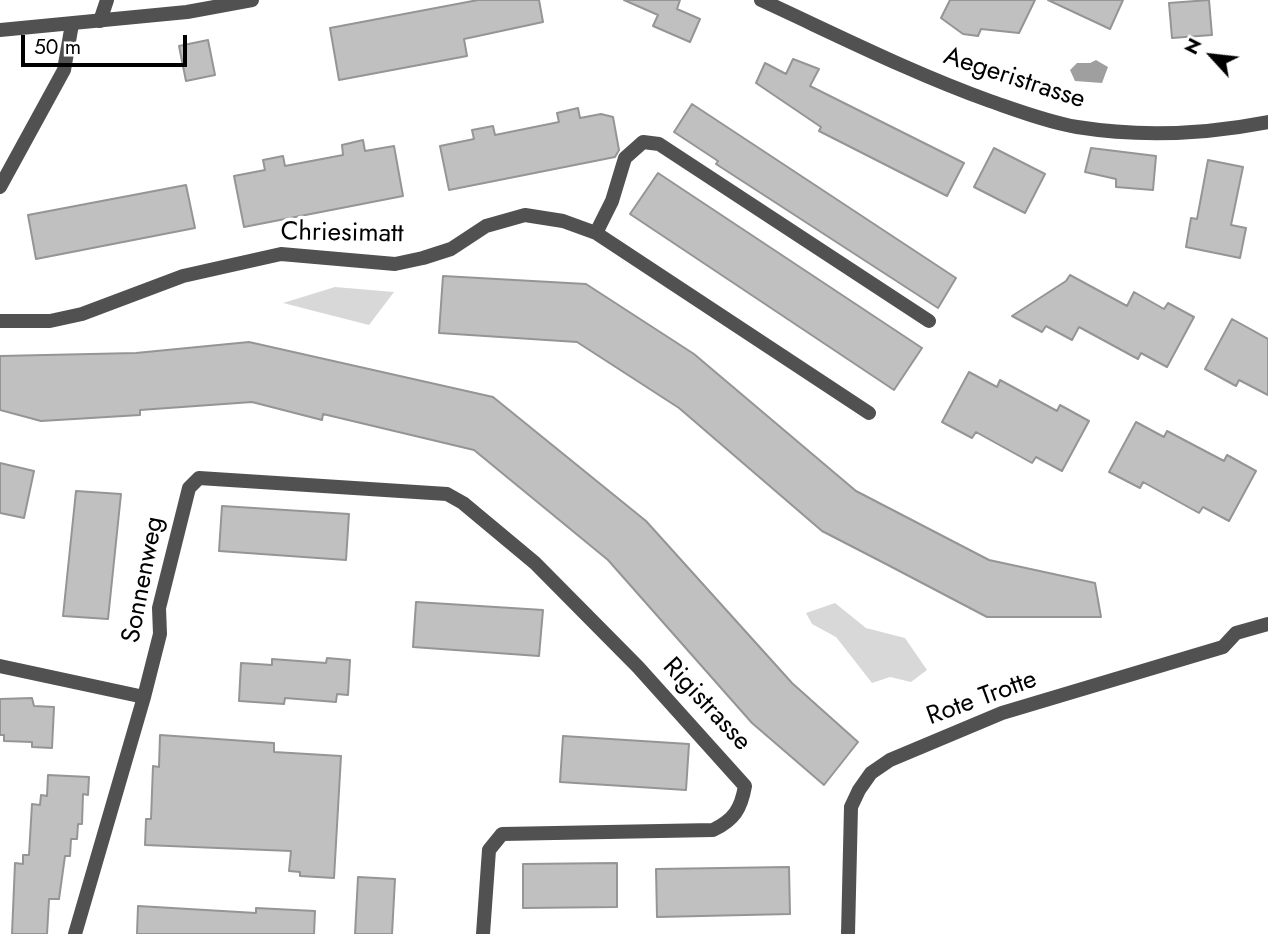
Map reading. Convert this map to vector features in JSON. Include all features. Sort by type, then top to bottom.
[{"type":"street","points":[[100,20],[107,0]]},
{"type":"street","points":[[0,30],[187,12],[252,0]]},
{"type":"street","name":"Aegeristrasse","points":[[761,0],[940,83],[1026,114],[1076,127],[1128,133],[1219,131],[1268,122]]},
{"type":"street","points":[[0,187],[64,70],[72,24]]},
{"type":"street","points":[[596,233],[612,201],[625,158],[643,142],[659,144],[929,321]]},
{"type":"street","name":"Chriesimatt","points":[[0,321],[50,321],[82,314],[183,276],[281,254],[395,264],[451,249],[486,226],[525,215],[563,221],[596,233],[869,413]]},
{"type":"street","name":"Sonnenweg","points":[[75,934],[144,697],[160,634],[159,608],[189,488],[199,478],[447,494]]},
{"type":"street","name":"Rigistrasse","points":[[447,494],[463,503],[535,563],[638,667],[745,786],[742,804],[730,821],[713,830],[502,834],[489,850],[483,934]]},
{"type":"street","name":"Rote Trotte","points":[[848,934],[851,807],[871,773],[890,760],[1002,713],[1223,647],[1236,633],[1268,624]]},
{"type":"street","points":[[0,666],[144,697]]},
{"type":"shaded area","points":[[1096,60],[1108,67],[1102,83],[1075,81],[1070,70],[1077,63]]},
{"type":"shaded area","points":[[335,287],[394,292],[369,325],[283,303]]},
{"type":"shaded area","points":[[835,603],[866,628],[905,638],[927,670],[911,682],[890,677],[872,683],[836,637],[812,624],[806,613]]},
{"type":"building","points":[[478,0],[539,0],[543,22],[464,39],[467,56],[339,80],[330,28]]},
{"type":"building","points":[[624,0],[680,0],[677,9],[700,19],[690,42],[653,26],[658,15]]},
{"type":"building","points":[[950,0],[1035,0],[1019,33],[981,29],[978,36],[963,34],[941,18]]},
{"type":"building","points":[[1048,0],[1123,0],[1110,29]]},
{"type":"building","points":[[1209,0],[1212,35],[1172,38],[1169,3]]},
{"type":"building","points":[[208,40],[215,75],[186,81],[179,46]]},
{"type":"building","points":[[793,59],[819,69],[810,86],[964,163],[947,196],[819,131],[821,127],[756,83],[765,63],[786,74]]},
{"type":"building","points":[[692,104],[956,278],[938,308],[716,164],[718,161],[674,132]]},
{"type":"building","points":[[578,108],[580,118],[601,114],[613,117],[619,150],[615,157],[449,190],[440,146],[474,139],[472,130],[493,126],[495,135],[559,122],[557,113]]},
{"type":"building","points":[[363,140],[365,151],[394,146],[403,196],[244,227],[234,176],[265,170],[263,160],[283,156],[285,166],[343,155],[342,145]]},
{"type":"building","points":[[994,148],[1045,174],[1025,213],[974,187]]},
{"type":"building","points":[[1091,148],[1156,156],[1153,190],[1116,187],[1116,179],[1085,172]]},
{"type":"building","points":[[1208,160],[1243,167],[1231,225],[1246,228],[1240,258],[1186,247],[1191,218],[1197,219]]},
{"type":"building","points":[[658,173],[922,348],[894,390],[630,214]]},
{"type":"building","points":[[186,185],[195,228],[36,259],[28,215]]},
{"type":"building","points":[[1070,275],[1127,306],[1134,292],[1164,309],[1168,303],[1194,317],[1167,367],[1141,353],[1138,359],[1079,327],[1072,340],[1046,326],[1042,332],[1012,316],[1066,281]]},
{"type":"building","points":[[443,276],[586,284],[694,354],[856,491],[989,560],[1095,583],[1101,617],[987,617],[822,531],[679,408],[577,342],[439,333]]},
{"type":"building","points":[[1232,319],[1268,339],[1268,395],[1239,380],[1236,386],[1205,369]]},
{"type":"building","points":[[249,342],[493,397],[646,521],[792,683],[858,742],[824,785],[752,723],[608,560],[474,450],[323,414],[322,420],[252,402],[140,410],[140,415],[41,421],[0,410],[0,356],[136,353]]},
{"type":"building","points":[[969,372],[997,387],[1000,380],[1057,411],[1060,405],[1089,421],[1062,471],[1036,457],[1032,463],[976,432],[972,438],[942,422]]},
{"type":"building","points":[[1136,422],[1164,437],[1167,431],[1224,461],[1227,455],[1256,471],[1229,521],[1203,507],[1199,513],[1143,482],[1140,488],[1109,472]]},
{"type":"building","points":[[0,463],[34,471],[24,518],[0,513]]},
{"type":"building","points":[[76,491],[121,494],[108,619],[63,616]]},
{"type":"building","points":[[222,506],[349,514],[346,560],[219,551]]},
{"type":"building","points":[[416,602],[543,610],[539,656],[413,647]]},
{"type":"building","points":[[327,658],[350,660],[348,695],[337,694],[336,702],[285,698],[284,704],[239,701],[241,663],[272,665],[272,659],[326,663]]},
{"type":"building","points":[[32,698],[34,706],[54,707],[52,748],[32,747],[32,742],[4,741],[4,735],[0,735],[0,699]]},
{"type":"building","points":[[160,735],[274,743],[274,752],[341,756],[334,878],[300,876],[300,872],[289,871],[291,851],[145,845],[146,819],[151,819],[153,766],[159,767]]},
{"type":"building","points":[[563,736],[689,744],[686,790],[560,782]]},
{"type":"building","points":[[48,775],[89,777],[88,795],[83,794],[82,824],[78,824],[77,839],[71,839],[70,856],[65,856],[59,899],[49,899],[47,934],[12,934],[15,863],[23,864],[23,855],[29,855],[32,804],[40,805],[41,795],[47,796]]},
{"type":"building","points":[[617,863],[617,907],[523,908],[523,864]]},
{"type":"building","points":[[789,867],[790,914],[657,917],[656,869]]},
{"type":"building","points":[[358,877],[395,879],[392,934],[355,934]]},
{"type":"building","points":[[138,906],[256,913],[256,908],[315,911],[314,934],[137,934]]}]
